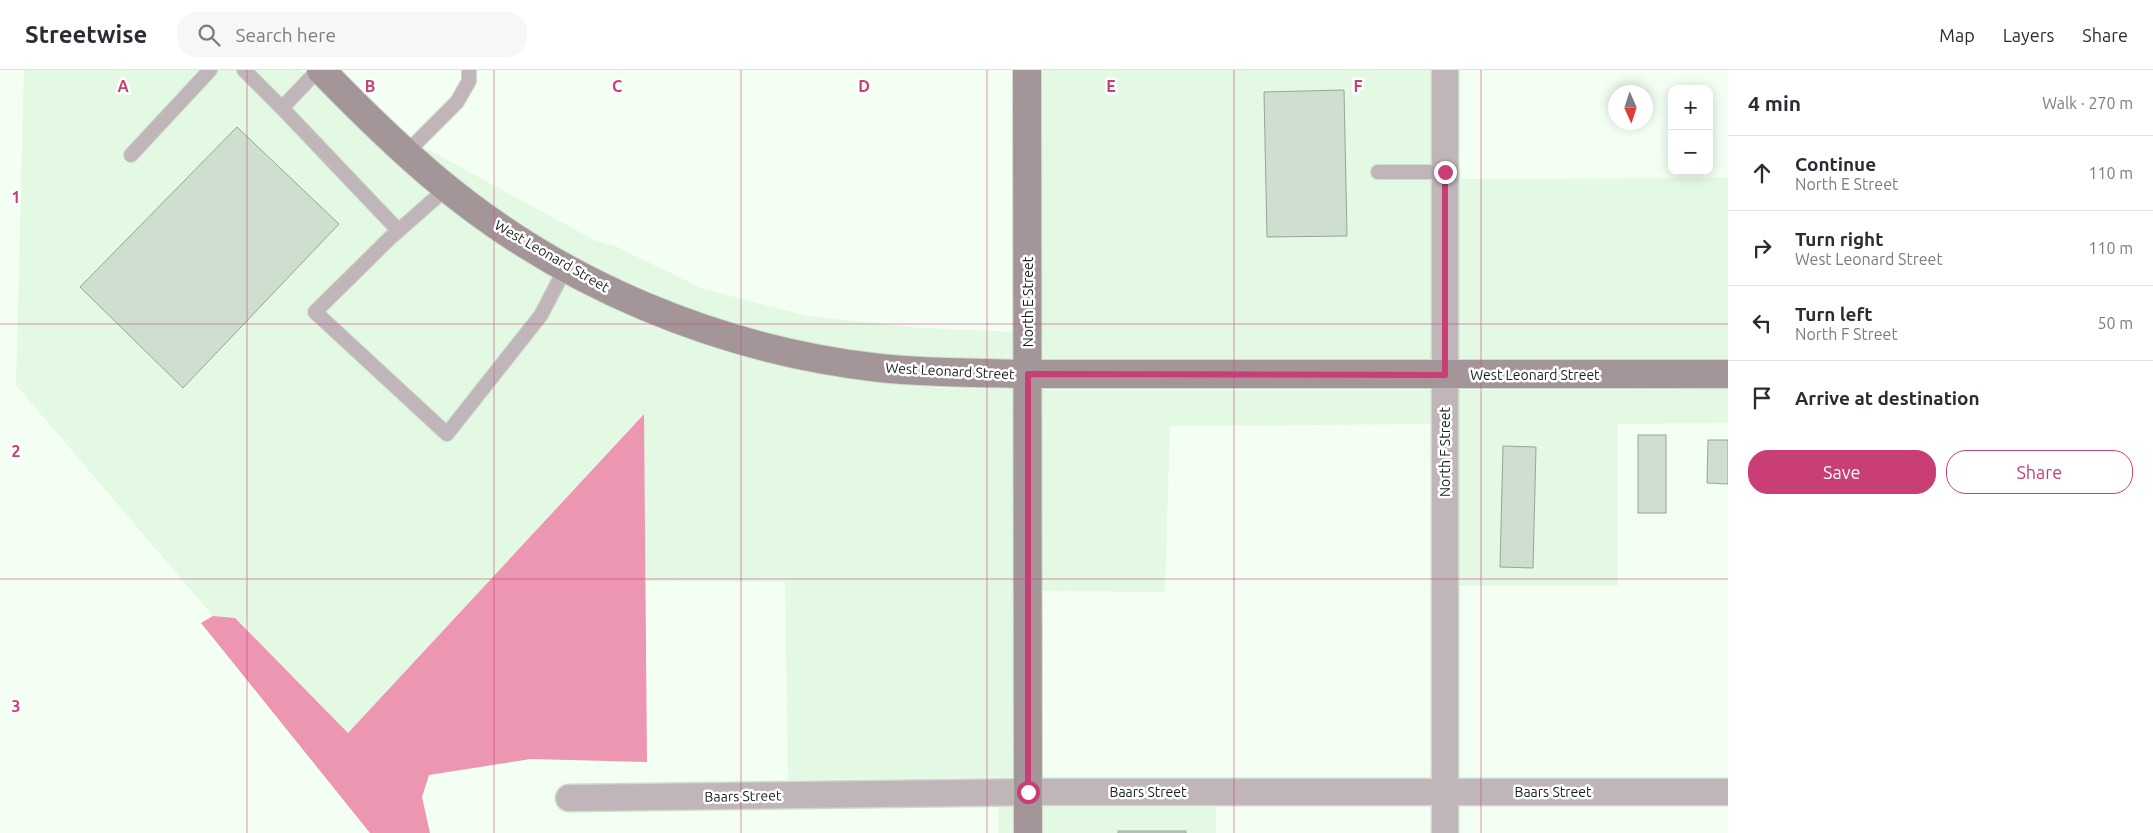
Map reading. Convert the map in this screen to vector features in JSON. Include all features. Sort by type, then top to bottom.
[{"type":"street","name":"West Leonard Street","points":[[319,70],[406,153],[447,188],[490,220],[566,267],[613,292],[676,319],[743,342],[810,357],[879,368],[939,373],[1728,374]]},
{"type":"street","name":"North E Street","points":[[1028,70],[1028,833]]},
{"type":"street","name":"North F Street","points":[[1445,70],[1445,833]]},
{"type":"street","name":"Baars Street","points":[[569,798],[1028,792],[1728,792]]},
{"type":"lane","points":[[130,155],[210,70]]},
{"type":"lane","points":[[244,70],[398,230]]},
{"type":"lane","points":[[282,108],[319,70]]},
{"type":"lane","points":[[406,153],[457,102],[469,81],[469,70]]},
{"type":"lane","points":[[1378,172],[1445,172]]},
{"type":"lane","points":[[447,188],[398,230],[315,312],[447,434],[540,315],[566,267]]},
{"type":"shaded area","points":[[24,70],[301,70],[374,143],[430,193],[482,232],[546,273],[608,306],[672,333],[741,356],[809,372],[877,382],[939,388],[1015,389],[1014,777],[788,780],[785,582],[646,581],[643,414],[348,733],[235,618],[213,616],[16,385]]},
{"type":"shaded area","points":[[1040,70],[1432,70],[1432,360],[1040,360]]},
{"type":"shaded area","points":[[416,143],[594,240],[615,246],[703,289],[808,316],[922,328],[1015,332],[1014,359],[939,358],[880,353],[812,343],[746,327],[680,305],[618,278],[558,247],[496,207],[445,169]]},
{"type":"shaded area","points":[[1728,178],[1728,359],[1458,360],[1458,179]]},
{"type":"shaded area","points":[[1728,389],[1728,423],[1618,424],[1618,586],[1458,586],[1458,390]]},
{"type":"shaded area","points":[[1041,390],[1432,390],[1432,424],[1170,426],[1165,592],[1040,591]]},
{"type":"shaded area","points":[[644,414],[647,762],[531,759],[429,775],[422,797],[430,833],[370,833],[201,623],[213,616],[235,618],[348,733]]},
{"type":"shaded area","points":[[998,807],[1015,807],[1015,833],[998,833]]},
{"type":"shaded area","points":[[1041,807],[1216,807],[1216,833],[1041,833]]},
{"type":"building","points":[[1344,90],[1347,236],[1267,237],[1264,92]]},
{"type":"building","points":[[237,127],[339,224],[183,388],[80,287]]},
{"type":"building","points":[[1638,435],[1666,435],[1666,513],[1638,513]]},
{"type":"building","points":[[1708,440],[1728,440],[1728,484],[1707,483]]},
{"type":"building","points":[[1503,446],[1536,447],[1533,568],[1500,567]]},
{"type":"building","points":[[1118,831],[1186,831],[1186,833],[1118,833]]},
{"type":"route","points":[[1028,792],[1028,374],[1445,375],[1445,172]]}]
